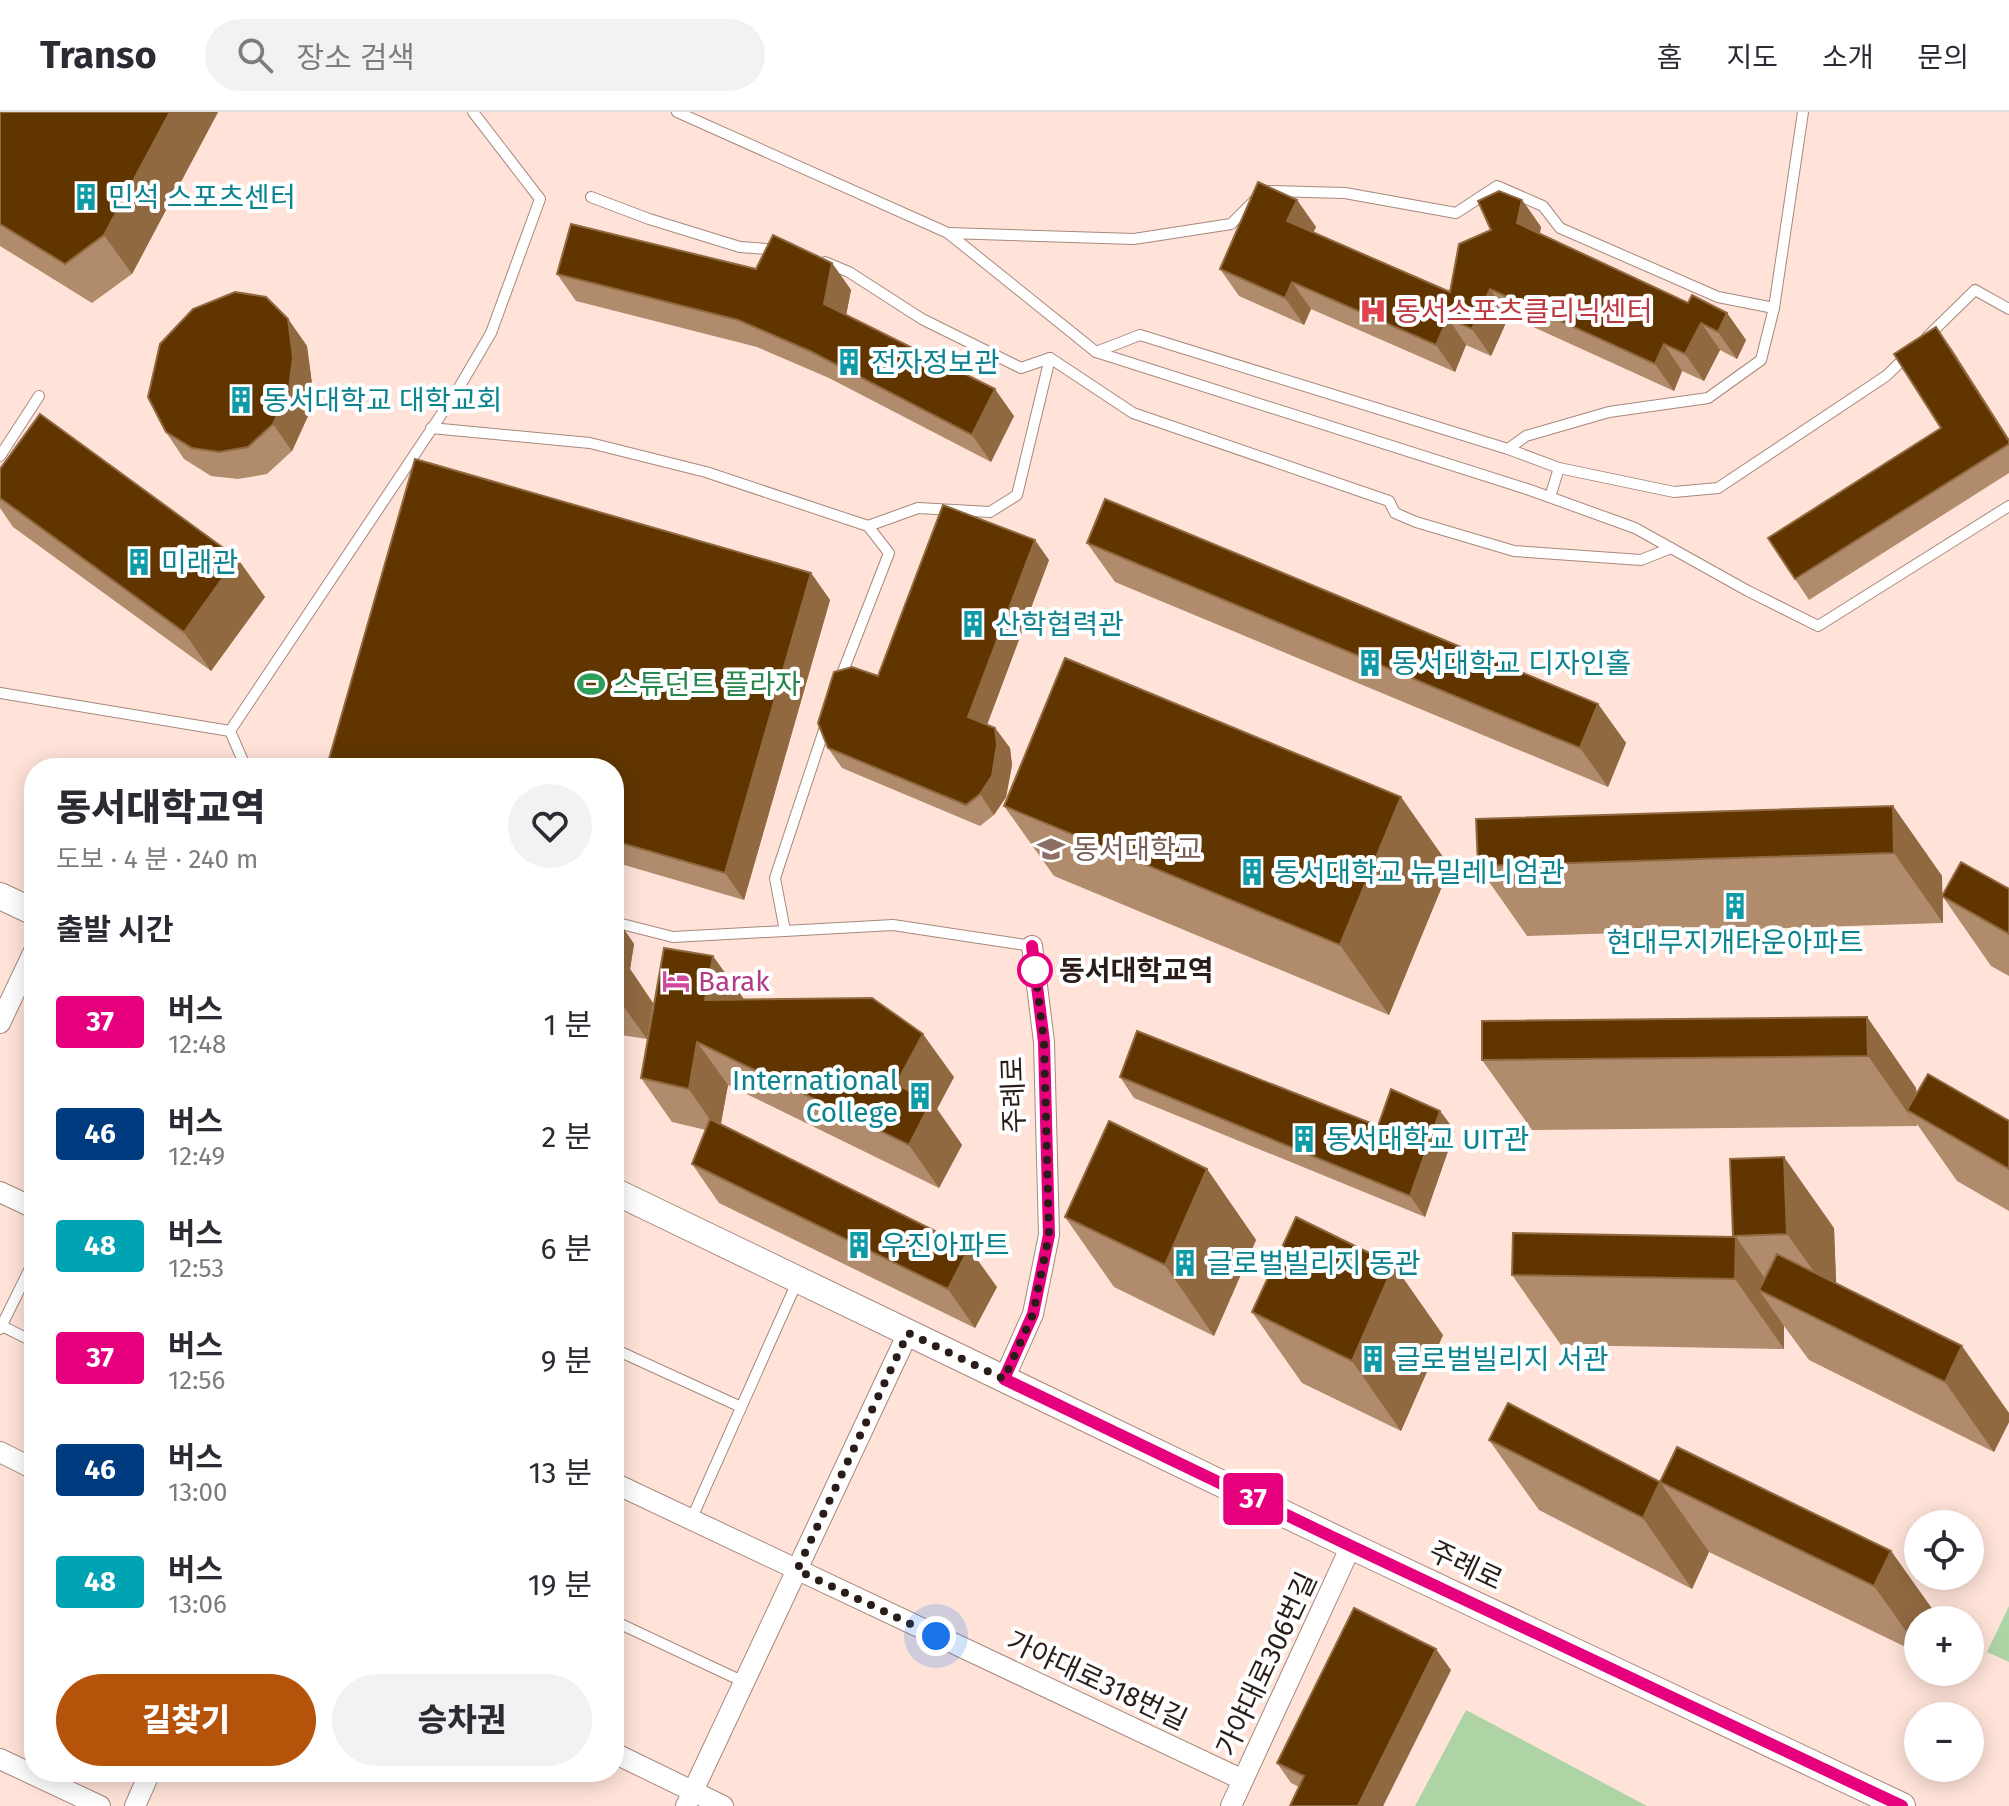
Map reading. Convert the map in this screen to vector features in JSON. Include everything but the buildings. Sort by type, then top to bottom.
[{"type":"street","points":[[0,896],[24,907]]},
{"type":"street","name":"주례로","points":[[1004,1379],[1033,1314],[1049,1235],[1044,1042],[1032,946]]},
{"type":"street","points":[[0,1023],[24,972]]},
{"type":"street","points":[[0,1192],[24,1203]]},
{"type":"street","name":"주례로","points":[[624,1196],[1351,1546],[1902,1806]]},
{"type":"street","points":[[690,1799],[908,1333]]},
{"type":"street","points":[[0,1452],[24,1464]]},
{"type":"street","name":"가야대로318번길","points":[[624,1488],[1243,1780]]},
{"type":"street","name":"가야대로306번길","points":[[1231,1806],[1351,1546]]},
{"type":"street","points":[[0,1759],[24,1770]]},
{"type":"street","points":[[624,1759],[690,1799],[723,1806]]},
{"type":"street","points":[[49,1782],[100,1806]]},
{"type":"street","points":[[135,1806],[146,1782]]},
{"type":"lane","points":[[230,731],[457,391],[491,333],[540,199],[473,112]]},
{"type":"lane","points":[[677,112],[948,233],[1096,352],[1550,497],[1635,528],[1818,626],[2009,506]]},
{"type":"lane","points":[[1508,449],[1526,436],[1609,412],[1708,398],[1761,360],[1774,308],[1803,112]]},
{"type":"lane","points":[[948,233],[1134,239],[1231,224],[1263,191],[1345,193],[1456,213],[1497,186],[1543,206],[1560,228],[1718,297],[1774,308]]},
{"type":"lane","points":[[591,197],[649,219],[740,247],[787,251]]},
{"type":"lane","points":[[814,257],[849,272],[922,319],[1021,368],[1050,358]]},
{"type":"lane","points":[[1096,352],[1140,335],[1508,449],[1559,468],[1674,492],[1718,488],[1886,376],[1975,290],[2009,309]]},
{"type":"lane","points":[[868,526],[918,508],[990,512],[1017,495],[1050,358]]},
{"type":"lane","points":[[1050,358],[1133,413],[1389,501],[1395,513],[1416,522],[1514,551],[1641,560],[1671,548]]},
{"type":"lane","points":[[0,456],[39,396]]},
{"type":"lane","points":[[431,428],[590,443],[706,472],[868,526],[889,553],[835,696]]},
{"type":"lane","points":[[1550,497],[1559,468]]},
{"type":"lane","points":[[0,693],[230,731]]},
{"type":"lane","points":[[785,931],[775,878],[830,710]]},
{"type":"lane","points":[[230,731],[242,758]]},
{"type":"lane","points":[[624,925],[673,937],[893,925],[1032,946]]},
{"type":"lane","points":[[24,1280],[1,1327],[24,1337]]},
{"type":"lane","points":[[691,1520],[798,1280]]},
{"type":"lane","points":[[624,1354],[741,1407]]},
{"type":"lane","points":[[624,1626],[744,1682]]},
{"type":"green space","points":[[2009,1606],[2009,1662],[1987,1652]]},
{"type":"green space","points":[[1466,1710],[1647,1806],[1415,1806]]},
{"type":"bus line","name":"37","points":[[1032,946],[1044,1042],[1049,1235],[1033,1314],[1004,1379],[1902,1806]]},
{"type":"place","name":"민석 스포츠센터","points":[[86,197]]},
{"type":"place","name":"동서스포츠클리닉센터","points":[[1373,311]]},
{"type":"place","name":"전자정보관","points":[[849,362]]},
{"type":"place","name":"동서대학교 대학교회","points":[[241,400]]},
{"type":"place","name":"미래관","points":[[139,562]]},
{"type":"place","name":"산학협력관","points":[[973,624]]},
{"type":"place","name":"동서대학교 디자인홀","points":[[1370,663]]},
{"type":"place","name":"스튜던트 플라자","points":[[591,684]]},
{"type":"place","name":"동서대학교","points":[[1051,849]]},
{"type":"place","name":"동서대학교 뉴밀레니엄관","points":[[1252,872]]},
{"type":"place","name":"현대무지개타운아파트","points":[[1735,906]]},
{"type":"place","name":"동서대학교역","points":[[1035,970]]},
{"type":"place","name":"Barak","points":[[676,981]]},
{"type":"place","name":"International College","points":[[920,1096]]},
{"type":"place","name":"동서대학교 UIT관","points":[[1304,1139]]},
{"type":"place","name":"우진아파트","points":[[859,1245]]},
{"type":"place","name":"글로벌빌리지 동관","points":[[1185,1263]]},
{"type":"place","name":"글로벌빌리지 서관","points":[[1373,1359]]},
{"type":"route","points":[[936,1636],[797,1570],[908,1333],[1004,1379],[1033,1314],[1049,1235],[1044,1042],[1035,970]]}]
